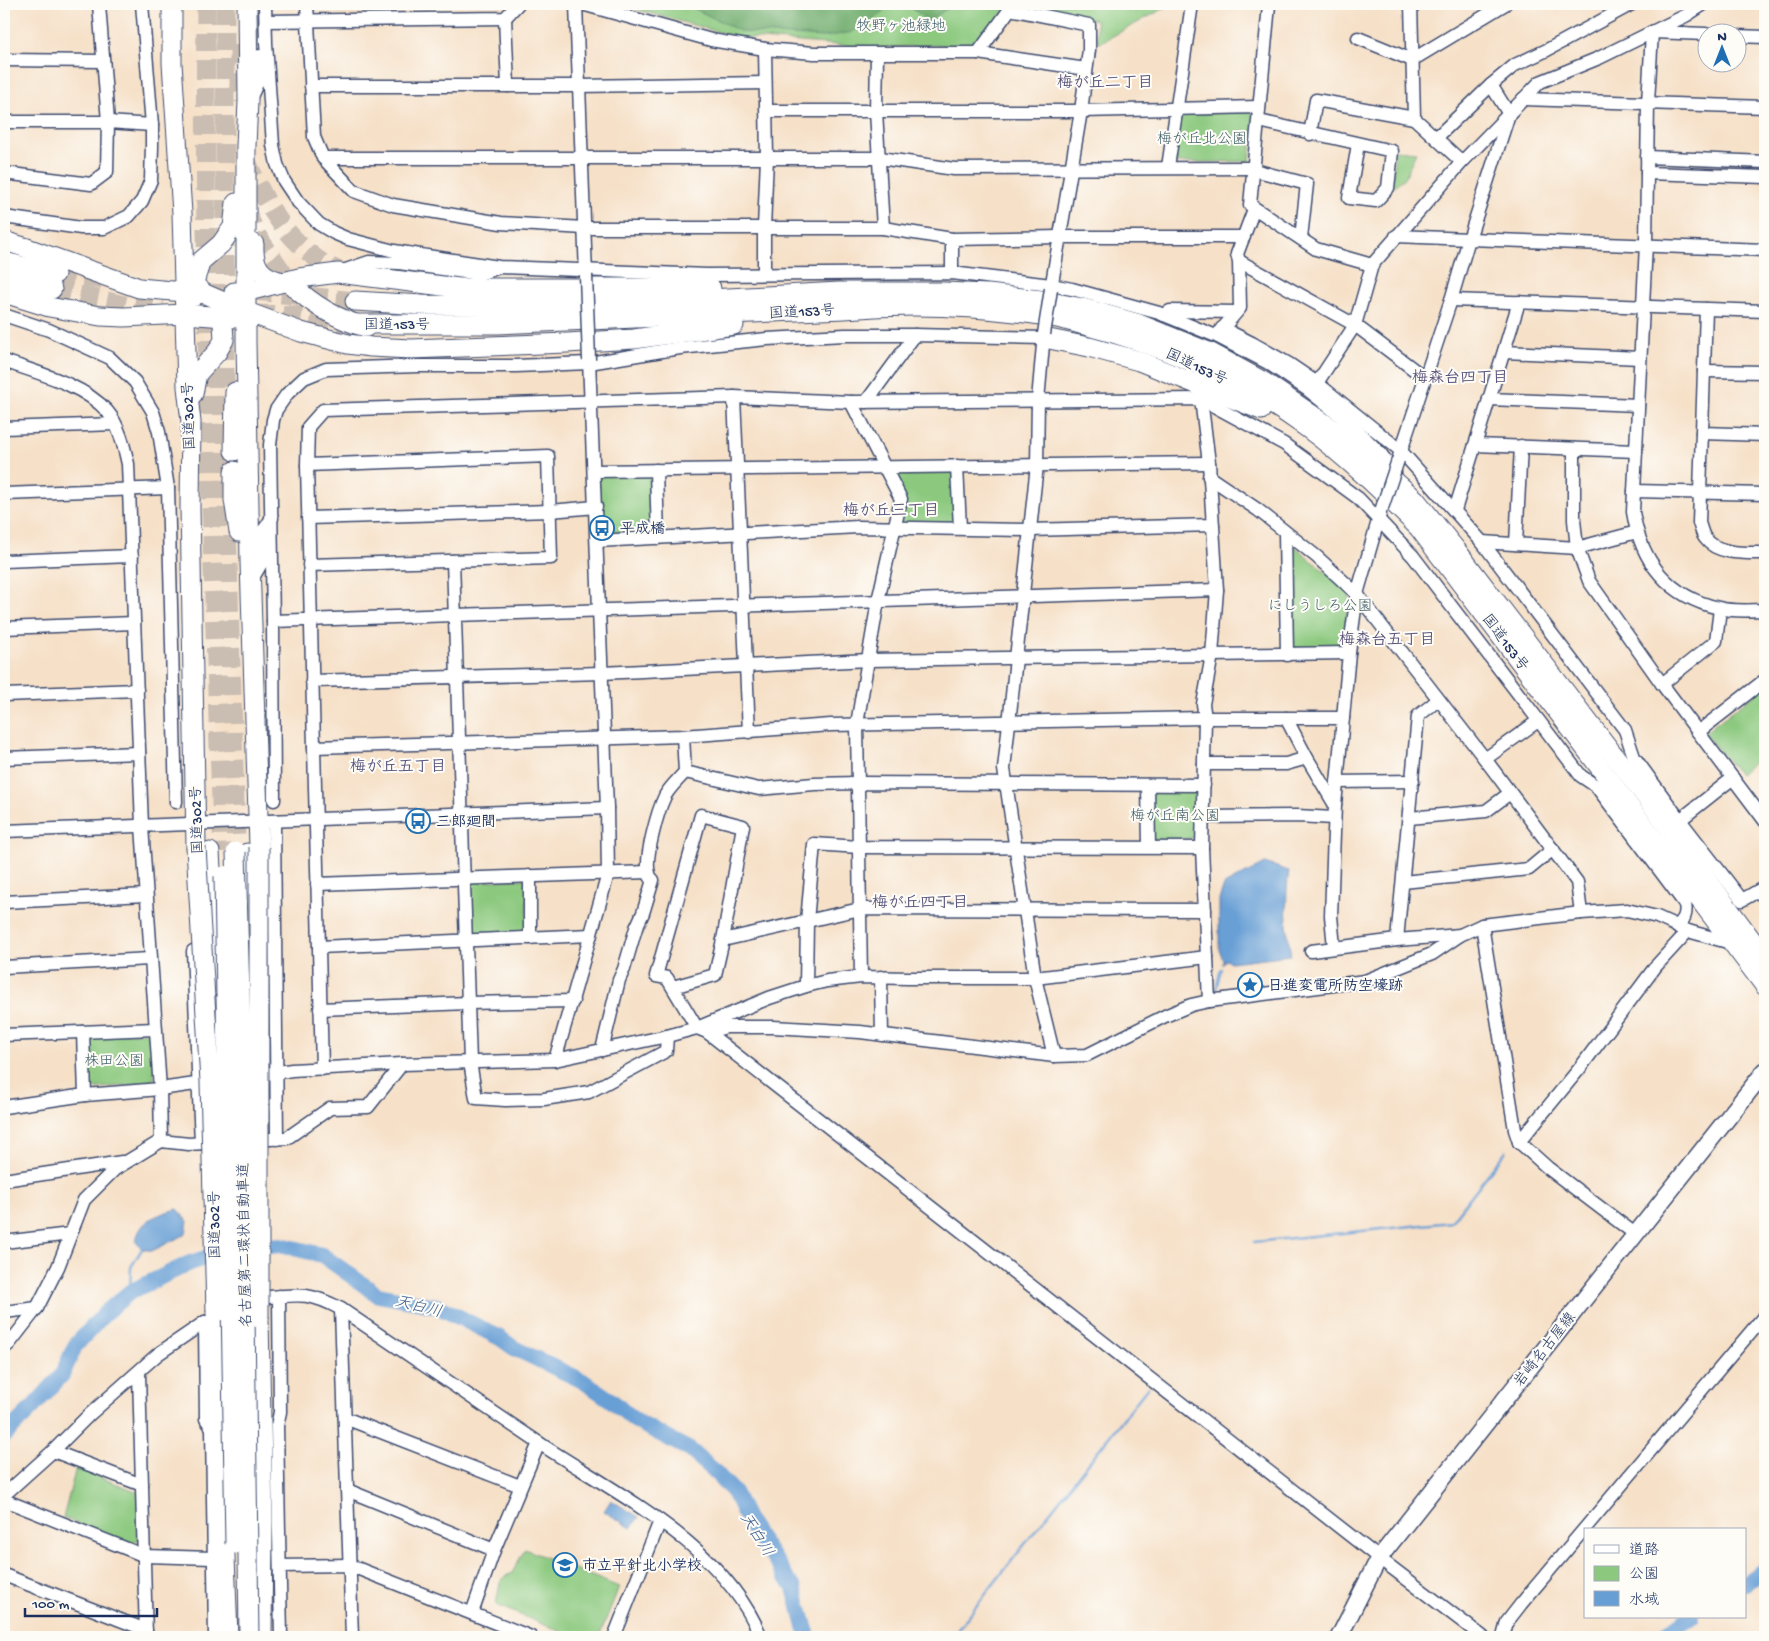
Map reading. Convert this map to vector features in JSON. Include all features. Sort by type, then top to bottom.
[{"type":"highway","name":"国道302号","points":[[172,4],[172,63],[182,213],[191,287],[185,314],[187,387],[191,422],[192,824],[229,850]]},
{"type":"highway","points":[[182,213],[188,146],[184,66],[184,4]]},
{"type":"highway","points":[[236,4],[248,72]]},
{"type":"highway","points":[[191,422],[197,374],[217,352],[237,318],[245,292],[248,104],[247,4]]},
{"type":"highway","points":[[191,287],[201,261],[221,244],[233,227],[239,138],[248,104]]},
{"type":"highway","points":[[246,146],[253,168],[255,263],[264,275],[272,280],[288,283],[330,314],[356,324],[398,334],[511,333],[731,325]]},
{"type":"highway","points":[[4,241],[139,288],[191,287],[245,292],[338,273],[459,288],[797,288],[842,300]]},
{"type":"highway","points":[[4,262],[54,282],[4,278]]},
{"type":"highway","points":[[365,284],[400,292],[470,299],[522,300],[646,297],[679,301]]},
{"type":"highway","points":[[191,287],[237,318],[245,345],[236,355],[234,464],[234,500],[239,537],[244,746]]},
{"type":"highway","name":"国道153号","points":[[356,324],[497,324],[944,292],[1040,300],[1082,308],[1147,327],[1211,353],[1264,382],[1346,438],[1415,499],[1649,790],[1762,949]]},
{"type":"highway","points":[[4,293],[50,308],[100,316],[124,317],[185,314],[237,318],[273,323],[333,340],[371,346],[411,348],[634,339],[731,325],[803,318],[842,300]]},
{"type":"highway","name":"国道153号","points":[[355,301],[423,305],[527,306],[679,301],[842,300],[882,305],[954,307],[1049,316],[1111,332],[1163,350],[1211,370],[1305,426],[1378,486],[1419,528],[1622,808],[1765,986]]},
{"type":"highway","name":"国道302号","points":[[228,1637],[211,1317],[210,1082],[229,850],[266,821],[250,583],[237,318]]},
{"type":"highway","points":[[1044,336],[1139,362],[1305,426]]},
{"type":"highway","points":[[190,535],[198,560],[204,608],[207,748]]},
{"type":"highway","name":"国道302号","points":[[229,850],[259,1318],[263,1521],[262,1637]]},
{"type":"highway","name":"名古屋第二環状自動車道","points":[[229,850],[249,1637]]},
{"type":"highway","name":"名古屋第二環状自動車道","points":[[234,1059],[237,1637]]},
{"type":"main road","name":"岩崎名古屋線","points":[[1339,1637],[1378,1558],[1765,1070]]},
{"type":"street","points":[[4,174],[91,184],[107,172],[108,122],[99,4]]},
{"type":"street","points":[[4,218],[81,228],[104,228],[129,216],[142,201],[151,180],[152,124],[142,4]]},
{"type":"street","points":[[265,4],[273,145],[277,164],[284,181],[298,202],[319,224],[334,233],[348,238],[394,250],[499,267],[586,273],[707,275],[952,273],[1072,289],[1164,315],[1252,343],[1289,364],[1317,383],[1399,455],[1455,510],[1482,542],[1625,730],[1634,757],[1649,790],[1680,820],[1742,900],[1765,887]]},
{"type":"street","points":[[307,4],[314,137],[323,158],[354,191],[393,205],[501,223],[584,228],[883,228],[952,239],[1244,237]]},
{"type":"street","points":[[508,86],[506,18],[518,4]]},
{"type":"street","points":[[554,1060],[573,1001],[608,874],[600,610],[576,4]]},
{"type":"street","points":[[582,4],[711,40],[765,49],[814,54],[978,54],[1086,69]]},
{"type":"street","points":[[1168,167],[1192,4]]},
{"type":"street","points":[[1411,4],[1414,118]]},
{"type":"street","points":[[1412,60],[1506,4]]},
{"type":"street","points":[[1436,138],[1491,85],[1515,65],[1632,4]]},
{"type":"street","points":[[1317,383],[1355,325],[1372,265],[1462,162],[1540,82],[1598,58],[1687,15],[1704,4]]},
{"type":"street","points":[[1269,5],[1250,205],[1316,249],[1372,265]]},
{"type":"street","points":[[978,54],[1010,9],[1089,25],[1089,50],[1081,110],[1044,336],[1038,400],[1037,465],[1004,768],[1035,978],[1054,1056]]},
{"type":"street","points":[[266,21],[506,18]]},
{"type":"street","points":[[1652,32],[1696,34]]},
{"type":"street","points":[[1652,32],[1648,103],[1646,244],[1633,512],[1636,532],[1648,559],[1667,582],[1690,599],[1720,609],[1765,610]]},
{"type":"street","points":[[1746,36],[1765,37]]},
{"type":"street","points":[[1358,38],[1412,60]]},
{"type":"street","points":[[248,104],[259,79],[259,52],[266,43]]},
{"type":"street","points":[[764,274],[767,158],[765,49]]},
{"type":"street","points":[[877,54],[876,111],[883,228]]},
{"type":"street","points":[[4,60],[103,60]]},
{"type":"street","points":[[311,86],[578,86],[765,83]]},
{"type":"street","points":[[1334,947],[1331,916],[1334,811],[1349,654],[1357,594],[1380,514],[1451,300],[1509,114],[1491,85]]},
{"type":"street","points":[[1523,99],[1765,107]]},
{"type":"street","points":[[1310,134],[1316,100],[1414,118],[1462,162]]},
{"type":"street","points":[[766,111],[1081,110],[1259,107]]},
{"type":"street","points":[[1259,121],[1392,151],[1388,188],[1376,201],[1349,198],[1358,144]]},
{"type":"street","points":[[4,122],[152,124]]},
{"type":"street","points":[[1647,157],[1765,162]]},
{"type":"street","points":[[323,158],[880,158],[954,169],[1072,170],[1168,167],[1254,169],[1307,184],[1301,238]]},
{"type":"street","points":[[1647,173],[1765,177]]},
{"type":"street","points":[[1219,332],[1240,308],[1239,261],[1237,254],[1254,209]]},
{"type":"street","points":[[1396,236],[1765,250]]},
{"type":"street","points":[[952,239],[952,273]]},
{"type":"street","points":[[1239,261],[1355,325],[1425,378]]},
{"type":"street","points":[[338,273],[369,262],[399,263],[479,274],[499,267]]},
{"type":"street","points":[[1451,300],[1765,311]]},
{"type":"street","points":[[1455,510],[1519,302]]},
{"type":"street","points":[[1706,309],[1699,523],[1704,537],[1714,547],[1728,551],[1765,553]]},
{"type":"street","points":[[1164,315],[1170,312],[1235,312]]},
{"type":"street","points":[[4,315],[49,330],[110,358],[135,382],[153,412],[159,432],[168,488],[176,802]]},
{"type":"street","points":[[1219,332],[1308,390],[1354,426],[1381,454],[1415,499]]},
{"type":"street","points":[[274,800],[270,445],[276,410],[287,394],[304,378],[326,368],[516,366],[589,361],[680,348],[767,339],[845,335],[1044,336]]},
{"type":"street","points":[[866,402],[915,335]]},
{"type":"street","points":[[371,346],[395,358],[452,359],[467,366]]},
{"type":"street","points":[[1504,352],[1640,358]]},
{"type":"street","points":[[4,361],[70,384],[107,411],[115,424],[128,464],[142,826],[154,1029],[160,1089],[161,1141]]},
{"type":"street","points":[[1704,371],[1765,372]]},
{"type":"street","points":[[734,396],[749,732]]},
{"type":"street","points":[[322,1069],[306,465],[308,427],[323,410],[734,396],[851,402],[1201,399],[1284,444],[1380,514],[1581,776],[1622,808],[1685,904],[1687,911],[1683,929],[1580,1068],[1520,1142]]},
{"type":"street","points":[[1201,399],[1209,463],[1217,590],[1212,655],[1203,704],[1205,718],[1202,848],[1209,1001]]},
{"type":"street","points":[[1489,399],[1638,405]]},
{"type":"street","points":[[851,402],[901,499],[878,601],[857,724],[861,977]]},
{"type":"street","points":[[4,428],[115,424]]},
{"type":"street","points":[[1702,433],[1765,435]]},
{"type":"street","points":[[1475,444],[1636,451]]},
{"type":"street","points":[[1516,544],[1521,446]]},
{"type":"street","points":[[1574,449],[1574,520],[1577,548],[1589,581],[1662,684],[1765,821]]},
{"type":"street","points":[[306,465],[548,456],[550,511],[551,558],[309,565]]},
{"type":"street","points":[[594,471],[1209,463]]},
{"type":"street","points":[[957,466],[960,528]]},
{"type":"street","points":[[656,470],[658,538]]},
{"type":"street","points":[[1209,477],[1258,510],[1317,557],[1357,594],[1485,759],[1577,882],[1581,914]]},
{"type":"street","points":[[4,494],[168,488]]},
{"type":"street","points":[[1634,491],[1765,494]]},
{"type":"street","points":[[308,518],[550,511],[596,507]]},
{"type":"street","points":[[250,583],[261,564],[261,534],[272,518]]},
{"type":"street","points":[[597,541],[858,527],[1030,530],[1212,525]]},
{"type":"street","points":[[1285,532],[1287,655]]},
{"type":"street","points":[[1482,542],[1577,548],[1636,532]]},
{"type":"street","points":[[4,561],[132,556]]},
{"type":"street","points":[[453,561],[470,1062],[476,1098],[505,1100],[544,1099],[590,1092],[666,1051],[667,1036]]},
{"type":"street","points":[[273,621],[1217,590]]},
{"type":"street","points":[[1662,684],[1716,641],[1720,609]]},
{"type":"street","points":[[4,628],[134,623]]},
{"type":"street","points":[[312,681],[602,673],[869,660],[1349,654]]},
{"type":"street","points":[[1698,732],[1765,680]]},
{"type":"street","points":[[4,695],[137,690]]},
{"type":"street","points":[[1397,940],[1418,716],[1438,700]]},
{"type":"street","points":[[314,747],[683,736],[857,724],[1009,723],[1205,718],[1344,718]]},
{"type":"street","points":[[1286,718],[1334,811]]},
{"type":"street","points":[[1485,759],[1538,721]]},
{"type":"street","points":[[602,1050],[619,980],[653,880],[648,872],[649,851],[664,798],[671,786],[685,772],[683,736]]},
{"type":"street","points":[[4,758],[139,753]]},
{"type":"street","points":[[1204,764],[1286,764],[1307,758]]},
{"type":"street","points":[[685,772],[759,789],[814,784],[858,783],[1204,785]]},
{"type":"street","points":[[1680,820],[1733,778]]},
{"type":"street","points":[[1337,782],[1413,781]]},
{"type":"street","points":[[1148,784],[1149,847]]},
{"type":"street","points":[[1409,818],[1486,811],[1510,793]]},
{"type":"street","points":[[4,831],[607,808]]},
{"type":"street","points":[[1203,817],[1297,816],[1334,811]]},
{"type":"street","points":[[673,987],[715,975],[743,826],[701,815],[656,976],[667,978],[673,987],[702,1030],[1378,1558],[1483,1637]]},
{"type":"street","points":[[266,821],[277,1139]]},
{"type":"street","points":[[192,824],[201,1143]]},
{"type":"street","points":[[806,986],[807,921],[814,844],[859,847],[1202,848]]},
{"type":"street","points":[[1403,882],[1529,869],[1553,849]]},
{"type":"street","points":[[317,884],[648,872]]},
{"type":"street","points":[[530,876],[530,938]]},
{"type":"street","points":[[4,902],[146,895]]},
{"type":"street","points":[[723,940],[860,909],[1205,910]]},
{"type":"street","points":[[4,1107],[85,1095],[160,1089],[276,1073],[322,1069],[402,1064],[554,1060],[667,1036],[728,1027],[773,1027],[882,1035],[1054,1056],[1087,1055],[1191,1005],[1364,981],[1432,954],[1460,935],[1482,925],[1627,910],[1657,917],[1683,929],[1731,943]]},
{"type":"street","points":[[1482,925],[1515,1130],[1520,1142],[1548,1168],[1635,1234]]},
{"type":"street","points":[[1311,951],[1397,940],[1460,935]]},
{"type":"street","points":[[319,947],[591,936]]},
{"type":"street","points":[[702,1030],[770,998],[827,981],[861,977],[1035,978],[1207,957]]},
{"type":"street","points":[[4,967],[150,959]]},
{"type":"street","points":[[881,977],[882,1035]]},
{"type":"street","points":[[320,1009],[468,1002],[573,1001]]},
{"type":"street","points":[[4,1035],[154,1029]]},
{"type":"street","points":[[83,1032],[85,1095]]},
{"type":"street","points":[[4,1348],[37,1308],[58,1267],[84,1200],[114,1169],[161,1141],[201,1143],[287,1138],[330,1108],[368,1107],[402,1064]]},
{"type":"street","points":[[4,1180],[124,1162]]},
{"type":"street","points":[[4,1242],[70,1234]]},
{"type":"street","points":[[281,1637],[277,1426],[280,1412],[274,1296],[294,1294],[320,1298],[341,1309],[688,1541],[735,1591],[761,1637]]},
{"type":"street","points":[[4,1312],[37,1308]]},
{"type":"street","points":[[341,1309],[346,1418],[348,1565],[352,1637]]},
{"type":"street","points":[[1585,1528],[1765,1315]]},
{"type":"street","points":[[4,1495],[53,1451],[89,1415],[139,1373],[158,1354],[211,1317]]},
{"type":"street","points":[[211,1317],[206,1418],[212,1428],[215,1637]]},
{"type":"street","points":[[4,1575],[146,1634],[139,1373]]},
{"type":"street","points":[[346,1418],[520,1486]]},
{"type":"street","points":[[472,1613],[494,1550],[539,1443]]},
{"type":"street","points":[[53,1451],[142,1485]]},
{"type":"street","points":[[347,1490],[494,1550]]},
{"type":"street","points":[[4,1500],[144,1556],[213,1558]]},
{"type":"street","points":[[614,1637],[660,1521]]},
{"type":"street","points":[[1503,1637],[1507,1622],[1584,1529]]},
{"type":"street","points":[[280,1566],[348,1565],[531,1637]]},
{"type":"green space","name":"牧野ヶ池緑地","points":[[617,4],[1172,4],[1098,44],[1096,20],[1008,6],[976,49],[944,51],[944,45],[876,48],[737,37]]},
{"type":"green space","points":[[685,4],[881,4],[883,12],[852,32],[824,37],[742,32]]},
{"type":"green space","points":[[913,4],[954,4],[928,21],[913,9]]},
{"type":"green space","name":"梅が丘北公園","points":[[1254,112],[1250,161],[1174,163],[1180,114]]},
{"type":"green space","points":[[1395,150],[1416,152],[1406,176],[1392,188]]},
{"type":"green space","points":[[890,467],[956,468],[958,526],[902,524]]},
{"type":"green space","points":[[654,471],[656,531],[600,533],[598,473]]},
{"type":"green space","name":"にしうしろ公園","points":[[1292,544],[1350,593],[1342,649],[1292,648]]},
{"type":"green space","points":[[1765,686],[1765,755],[1739,774],[1704,733]]},
{"type":"green space","name":"梅が丘南公園","points":[[1155,788],[1197,789],[1198,838],[1150,840],[1151,792]]},
{"type":"green space","points":[[526,879],[528,932],[473,933],[470,882]]},
{"type":"green space","name":"株田公園","points":[[151,1032],[154,1079],[150,1083],[89,1089],[86,1035]]},
{"type":"green space","points":[[76,1468],[138,1492],[139,1540],[130,1544],[63,1518]]},
{"type":"green space","points":[[525,1549],[619,1587],[599,1637],[574,1637],[496,1605],[500,1583],[504,1577],[512,1573]]},
{"type":"water","points":[[1265,863],[1289,871],[1287,913],[1291,955],[1231,962],[1225,960],[1222,965],[1223,959],[1219,950],[1219,900],[1224,885]]},
{"type":"water","points":[[177,1209],[188,1221],[186,1234],[152,1251],[142,1249],[136,1242],[145,1224],[156,1216]]},
{"type":"water","points":[[611,1500],[639,1517],[631,1528],[604,1511]]},
{"type":"waterway","points":[[1216,989],[1221,969]]},
{"type":"waterway","points":[[1254,1242],[1451,1222],[1506,1151]]},
{"type":"waterway","name":"天白川","points":[[4,1436],[62,1375],[75,1346],[106,1312],[130,1292],[190,1263],[246,1248],[281,1245],[322,1255],[378,1295],[437,1306],[500,1338],[514,1348],[583,1381],[612,1401],[634,1420],[690,1450],[734,1492],[749,1523],[794,1588],[808,1637]]},
{"type":"waterway","points":[[130,1292],[131,1267],[142,1249]]},
{"type":"waterway","points":[[952,1637],[1148,1387]]},
{"type":"waterway","name":"天白川","points":[[1746,1582],[1765,1569]]},
{"type":"waterway","name":"天白川","points":[[1660,1637],[1689,1618]]},
{"type":"tunnel","points":[[206,4],[205,110],[209,428],[223,852]]},
{"type":"tunnel","points":[[225,4],[227,524],[236,840]]},
{"type":"tunnel","points":[[239,45],[239,102]]},
{"type":"tunnel","points":[[246,159],[267,202],[295,240],[320,261],[351,276]]},
{"type":"tunnel","points":[[245,209],[258,237],[291,284]]},
{"type":"tunnel","points":[[55,274],[106,280]]},
{"type":"tunnel","points":[[52,289],[129,306],[163,310]]},
{"type":"tunnel","points":[[253,291],[355,301]]},
{"type":"tunnel","points":[[255,314],[296,315],[344,322]]},
{"type":"place","name":"平成橋","points":[[602,528]]},
{"type":"place","name":"三郎廻間","points":[[418,821]]},
{"type":"place","name":"日進変電所防空壕跡","points":[[1250,985]]},
{"type":"place","name":"市立平針北小学校","points":[[565,1565]]},
{"type":"district","name":"梅が丘二丁目","points":[[1105,81]]},
{"type":"district","name":"梅森台四丁目","points":[[1460,376]]},
{"type":"district","name":"梅が丘三丁目","points":[[891,509]]},
{"type":"district","name":"梅森台五丁目","points":[[1387,638]]},
{"type":"district","name":"梅が丘五丁目","points":[[398,765]]},
{"type":"district","name":"梅が丘四丁目","points":[[920,901]]}]
